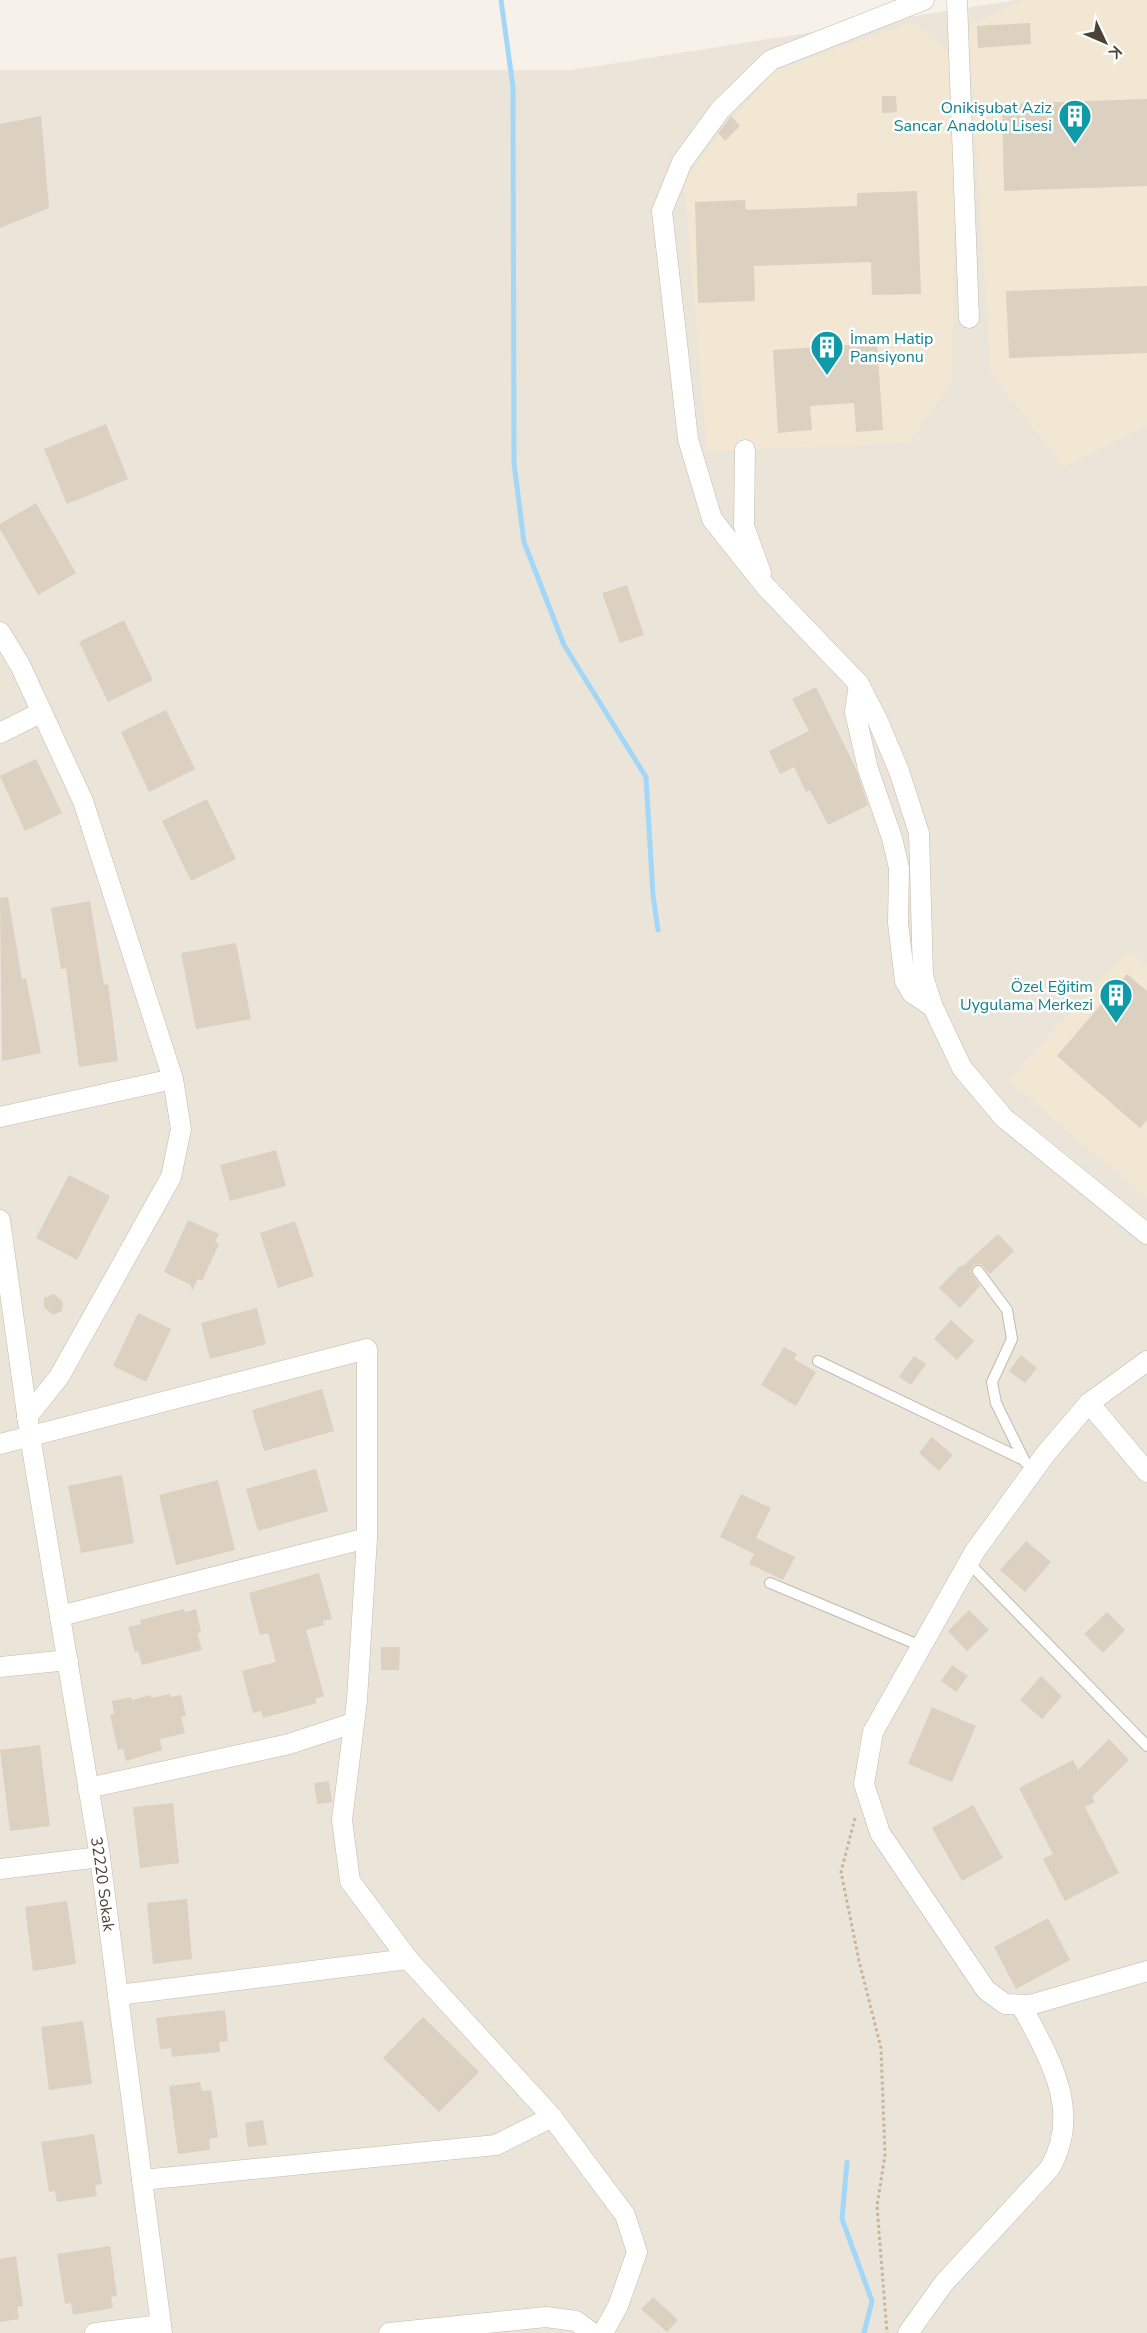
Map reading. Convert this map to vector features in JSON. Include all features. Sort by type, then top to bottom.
[{"type":"street","points":[[924,0],[771,60],[720,110],[682,162],[662,211],[688,439],[712,519],[766,587],[859,684],[899,771],[919,833],[923,976],[933,1007],[963,1068],[1004,1118],[1147,1234]]},
{"type":"street","points":[[957,0],[969,318]]},
{"type":"street","points":[[745,450],[744,526],[766,587]]},
{"type":"street","points":[[0,632],[20,665],[83,801],[173,1079],[181,1129],[171,1177],[59,1377],[28,1427]]},
{"type":"street","points":[[859,684],[855,712],[868,769],[892,838],[899,868],[898,923],[905,981],[912,993],[933,1007]]},
{"type":"street","points":[[0,733],[42,712]]},
{"type":"street","points":[[0,1117],[173,1079]]},
{"type":"street","name":"32220 Sokak","points":[[0,1220],[28,1427],[100,1857],[161,2329]]},
{"type":"street","points":[[0,1444],[28,1427],[367,1349],[367,1538],[357,1700],[342,1820],[350,1881],[408,1959],[552,2117],[625,2215],[637,2252],[618,2306],[603,2333]]},
{"type":"street","points":[[1147,1361],[1089,1403],[1028,1467],[968,1562],[873,1732],[864,1784],[880,1833],[986,1990],[1005,2004],[1030,2005],[1147,1971]]},
{"type":"street","points":[[1089,1403],[1147,1472]]},
{"type":"street","points":[[60,1616],[367,1538]]},
{"type":"street","points":[[0,1667],[68,1660]]},
{"type":"street","points":[[88,1788],[289,1744],[353,1723]]},
{"type":"street","points":[[0,1869],[100,1857]]},
{"type":"street","points":[[118,1995],[408,1959]]},
{"type":"street","points":[[909,2333],[944,2283],[1040,2180],[1060,2150],[1065,2125],[1056,2077],[1021,2005]]},
{"type":"street","points":[[142,2180],[496,2145],[552,2117]]},
{"type":"street","points":[[389,2333],[546,2316],[576,2321],[591,2333]]},
{"type":"street","points":[[95,2333],[161,2329]]},
{"type":"lane","points":[[978,1270],[1006,1310],[1012,1339],[992,1382],[996,1403],[1028,1467]]},
{"type":"lane","points":[[818,1361],[1028,1467]]},
{"type":"lane","points":[[968,1562],[1147,1746]]},
{"type":"lane","points":[[770,1583],[921,1646]]},
{"type":"path","points":[[855,1817],[842,1872],[859,1961],[881,2048],[885,2155],[877,2206],[887,2333]]},
{"type":"shaded area","points":[[1016,0],[1147,0],[1147,2333],[0,2333],[0,70],[572,70]]},
{"type":"shaded area","points":[[1024,0],[1147,0],[1147,426],[1064,467],[991,373],[968,26]]},
{"type":"shaded area","points":[[913,22],[953,56],[955,195],[952,381],[909,443],[707,451],[684,180],[772,72]]},
{"type":"shaded area","points":[[1128,951],[1147,966],[1147,1198],[1008,1080]]},
{"type":"building","points":[[1030,23],[1031,44],[978,48],[977,26]]},
{"type":"building","points":[[882,96],[896,96],[897,112],[882,113]]},
{"type":"building","name":"Onikişubat Aziz Sancar Anadolu Lisesi","points":[[1147,99],[1147,186],[1004,191],[1002,104]]},
{"type":"building","points":[[41,116],[49,208],[0,228],[0,124]]},
{"type":"building","points":[[731,116],[740,126],[725,141],[718,133]]},
{"type":"building","points":[[917,191],[921,294],[872,295],[871,262],[754,266],[755,301],[698,303],[695,202],[745,200],[746,210],[857,206],[857,193]]},
{"type":"building","points":[[1147,286],[1147,353],[1009,358],[1006,291]]},
{"type":"building","name":"İmam Hatip Pansiyonu","points":[[877,343],[883,430],[856,432],[854,403],[810,406],[812,430],[778,433],[773,350]]},
{"type":"building","points":[[106,424],[128,479],[67,504],[44,449]]},
{"type":"building","points":[[36,503],[76,573],[38,595],[0,529],[0,524]]},
{"type":"building","points":[[627,585],[644,635],[620,643],[602,593]]},
{"type":"building","points":[[124,620],[153,680],[108,702],[79,642]]},
{"type":"building","points":[[816,687],[856,769],[868,805],[828,825],[810,790],[806,792],[794,767],[780,774],[769,751],[809,731],[792,699]]},
{"type":"building","points":[[166,710],[195,769],[149,792],[121,732]]},
{"type":"building","points":[[36,759],[62,813],[25,831],[0,776]]},
{"type":"building","points":[[207,799],[236,859],[191,881],[162,821]]},
{"type":"building","points":[[8,897],[22,979],[26,978],[41,1053],[2,1061],[0,898]]},
{"type":"building","points":[[90,901],[104,985],[108,984],[118,1061],[79,1067],[66,968],[61,969],[51,908]]},
{"type":"building","points":[[236,943],[251,1019],[196,1029],[181,953]]},
{"type":"building","name":"Özel Eğitim Uygulama Merkezi","points":[[1127,974],[1147,991],[1147,1120],[1140,1128],[1057,1056]]},
{"type":"building","points":[[276,1150],[286,1186],[230,1201],[220,1165]]},
{"type":"building","points":[[69,1175],[110,1196],[77,1260],[36,1238]]},
{"type":"building","points":[[188,1220],[219,1234],[215,1242],[219,1244],[202,1281],[198,1279],[192,1291],[191,1285],[164,1272]]},
{"type":"building","points":[[295,1221],[314,1276],[278,1288],[260,1233]]},
{"type":"building","points":[[998,1234],[1014,1251],[990,1274],[981,1264],[973,1265],[971,1272],[980,1286],[960,1308],[939,1288],[961,1265],[962,1267]]},
{"type":"building","points":[[54,1294],[63,1302],[62,1311],[53,1315],[44,1307],[44,1298]]},
{"type":"building","points":[[257,1308],[266,1344],[210,1359],[201,1323]]},
{"type":"building","points":[[138,1313],[171,1329],[146,1382],[113,1366]]},
{"type":"building","points":[[951,1320],[974,1341],[957,1360],[934,1339]]},
{"type":"building","points":[[784,1347],[797,1354],[794,1359],[816,1372],[796,1406],[761,1385]]},
{"type":"building","points":[[1021,1355],[1037,1368],[1025,1383],[1009,1371]]},
{"type":"building","points":[[914,1356],[926,1364],[911,1385],[899,1377]]},
{"type":"building","points":[[322,1389],[334,1431],[264,1451],[252,1410]]},
{"type":"building","points":[[932,1437],[953,1455],[939,1471],[919,1453]]},
{"type":"building","points":[[316,1469],[328,1511],[258,1531],[246,1489]]},
{"type":"building","points":[[122,1475],[134,1543],[81,1553],[68,1486]]},
{"type":"building","points":[[218,1480],[235,1550],[176,1565],[159,1495]]},
{"type":"building","points":[[741,1494],[771,1508],[756,1538],[795,1557],[783,1580],[749,1564],[754,1554],[720,1537]]},
{"type":"building","points":[[1026,1541],[1051,1562],[1025,1592],[1000,1570]]},
{"type":"building","points":[[319,1573],[332,1619],[323,1621],[324,1625],[306,1630],[324,1696],[315,1699],[317,1703],[263,1718],[261,1711],[253,1713],[242,1671],[276,1662],[268,1633],[260,1635],[249,1593]]},
{"type":"building","points":[[184,1609],[185,1612],[196,1609],[201,1632],[197,1633],[202,1650],[142,1665],[138,1651],[135,1652],[128,1627],[141,1624],[140,1620]]},
{"type":"building","points":[[969,1610],[989,1630],[967,1651],[948,1631]]},
{"type":"building","points":[[1107,1612],[1125,1630],[1103,1653],[1084,1634]]},
{"type":"building","points":[[381,1647],[400,1647],[399,1670],[381,1670]]},
{"type":"building","points":[[952,1665],[968,1676],[956,1692],[941,1681]]},
{"type":"building","points":[[1041,1676],[1062,1696],[1042,1719],[1020,1700]]},
{"type":"building","points":[[170,1694],[171,1697],[181,1695],[186,1716],[181,1717],[185,1733],[160,1739],[162,1750],[126,1761],[123,1749],[118,1750],[110,1715],[114,1714],[112,1701],[131,1697],[132,1700],[151,1695],[152,1698]]},
{"type":"building","points":[[932,1707],[976,1726],[952,1782],[908,1764]]},
{"type":"building","points":[[1109,1739],[1129,1760],[1092,1797],[1095,1802],[1085,1807],[1119,1873],[1065,1901],[1043,1859],[1053,1854],[1019,1788],[1073,1760],[1078,1770]]},
{"type":"building","points":[[40,1745],[50,1826],[10,1831],[0,1750]]},
{"type":"building","points":[[329,1781],[332,1802],[317,1804],[314,1783]]},
{"type":"building","points":[[173,1803],[179,1863],[140,1868],[133,1807]]},
{"type":"building","points":[[973,1805],[1003,1858],[962,1881],[932,1828]]},
{"type":"building","points":[[187,1899],[192,1959],[153,1964],[147,1903]]},
{"type":"building","points":[[67,1901],[76,1964],[33,1971],[25,1907]]},
{"type":"building","points":[[1048,1918],[1070,1960],[1016,1989],[994,1947]]},
{"type":"building","points":[[225,2010],[228,2041],[219,2042],[220,2052],[172,2057],[171,2048],[160,2049],[156,2018]]},
{"type":"building","points":[[423,2017],[479,2072],[439,2112],[383,2058]]},
{"type":"building","points":[[83,2021],[92,2084],[49,2090],[41,2027]]},
{"type":"building","points":[[200,2082],[202,2091],[211,2090],[218,2137],[209,2139],[210,2150],[178,2154],[169,2086]]},
{"type":"building","points":[[263,2120],[267,2145],[248,2147],[245,2123]]},
{"type":"building","points":[[94,2134],[102,2184],[95,2185],[97,2196],[57,2202],[55,2191],[49,2192],[41,2142]]},
{"type":"building","points":[[110,2246],[117,2296],[111,2297],[113,2308],[73,2315],[71,2303],[65,2304],[57,2254]]},
{"type":"building","points":[[16,2256],[23,2306],[17,2307],[19,2319],[0,2322],[0,2259]]},
{"type":"building","points":[[653,2297],[678,2320],[667,2332],[641,2309]]},
{"type":"waterway","points":[[501,0],[513,87],[514,463],[524,542],[564,645],[646,777],[653,895],[658,930]]},
{"type":"waterway","points":[[847,2162],[842,2219],[872,2301],[864,2333]]},
{"type":"place","name":"Onikişubat Aziz Sancar Anadolu Lisesi","points":[[1075,145]]},
{"type":"place","name":"İmam Hatip Pansiyonu","points":[[827,376]]},
{"type":"place","name":"Özel Eğitim Uygulama Merkezi","points":[[1116,1024]]}]
